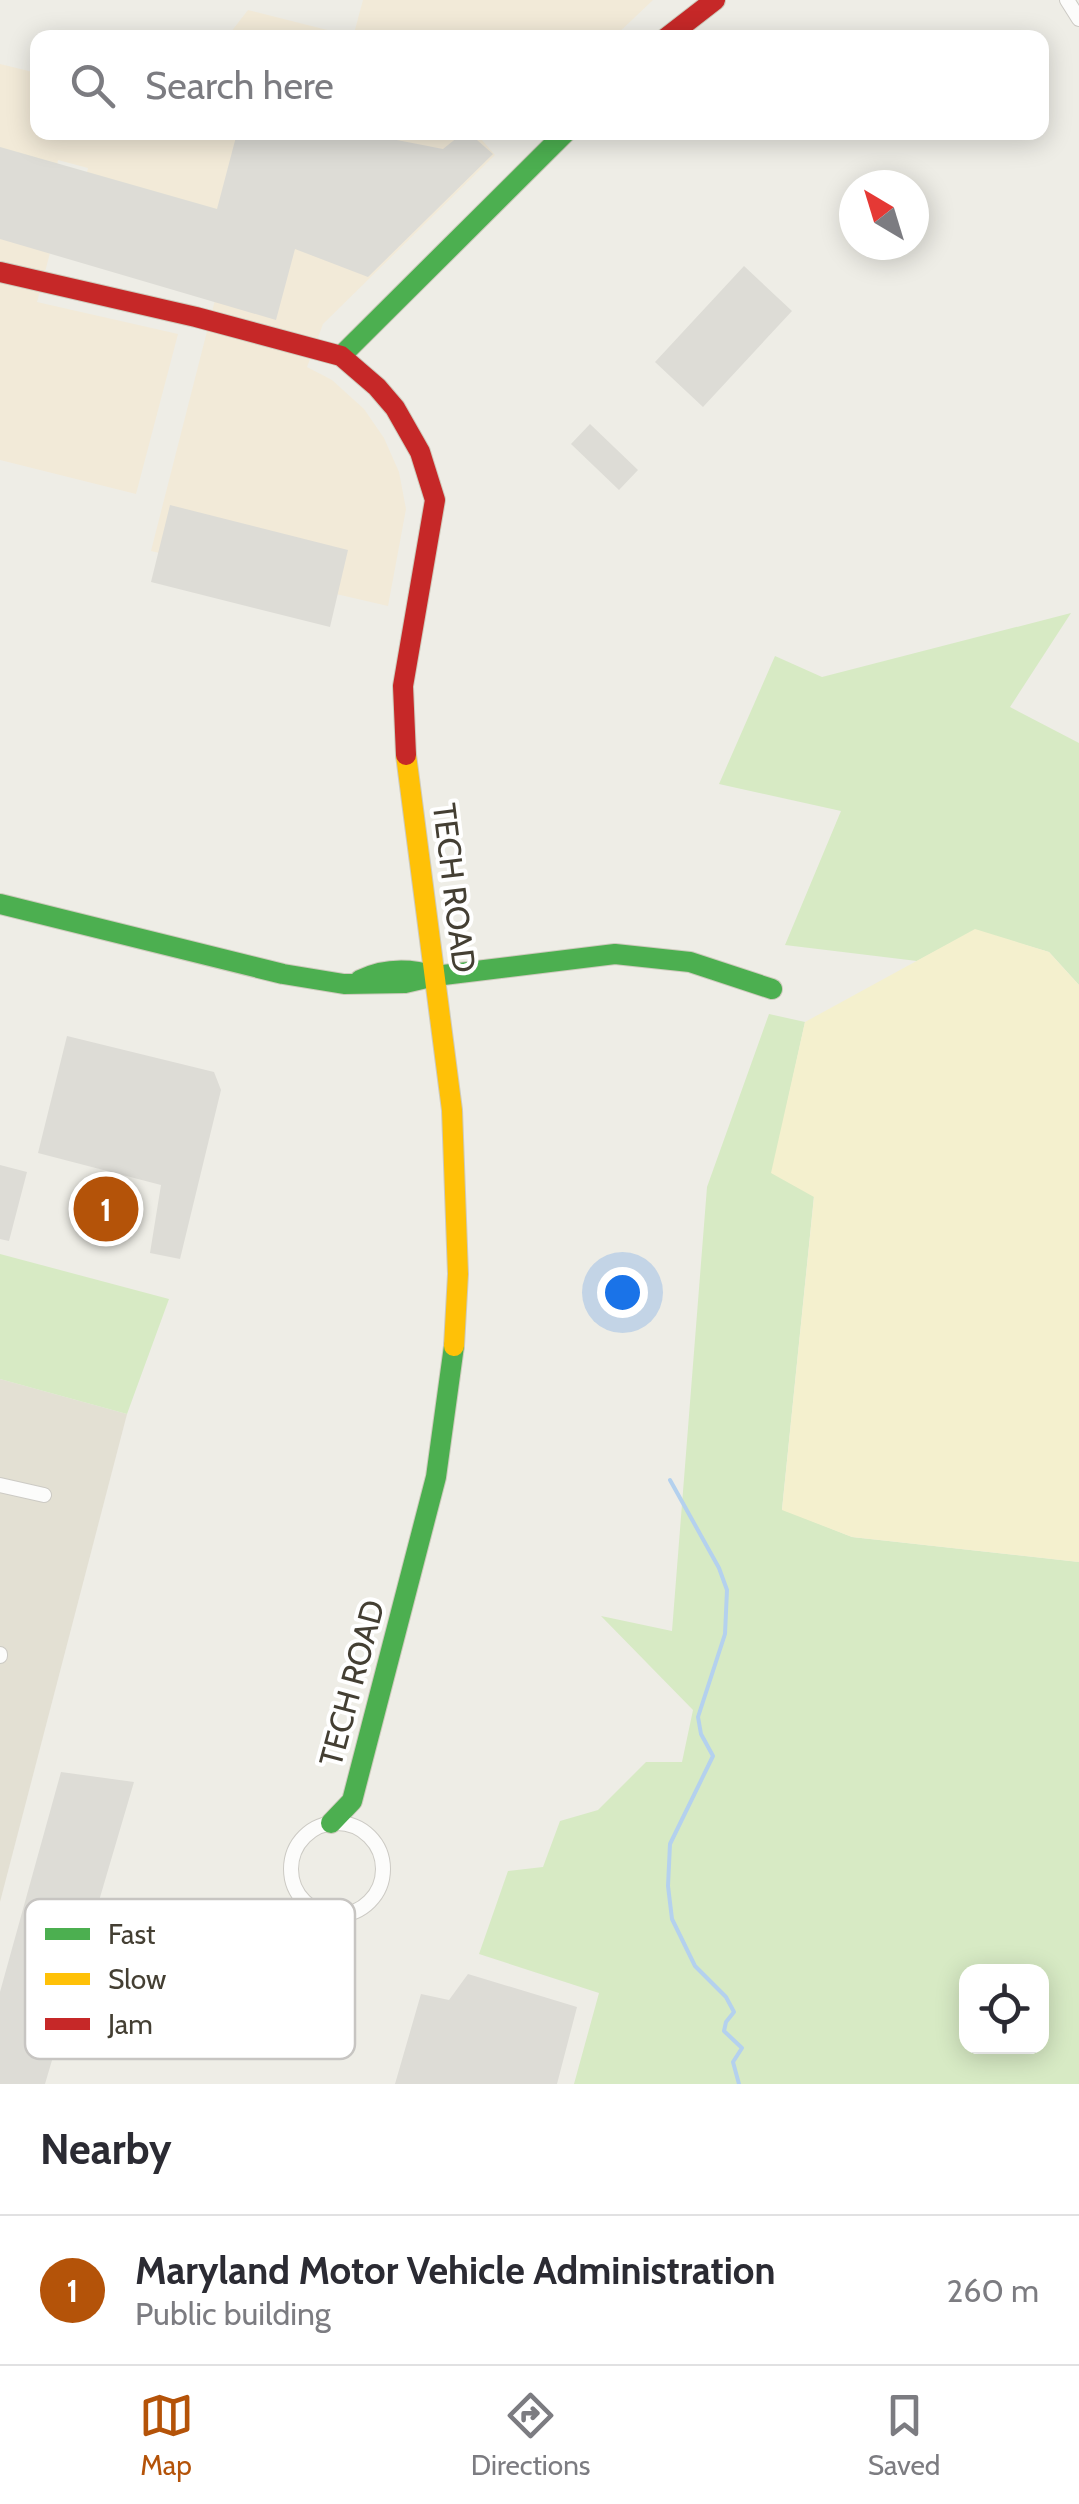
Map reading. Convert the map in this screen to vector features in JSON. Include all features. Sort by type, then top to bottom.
[{"type":"street","points":[[676,30],[715,0]]},
{"type":"street","points":[[1067,0],[1079,19]]},
{"type":"street","points":[[341,356],[558,140]]},
{"type":"street","name":"TECH ROAD","points":[[0,272],[196,317],[341,356],[377,386],[395,408],[420,452],[435,500],[403,686],[405,746],[452,1110],[458,1274],[453,1372],[436,1477],[352,1800],[331,1822],[317,1826],[302,1838],[292,1855],[292,1883],[300,1899]]},
{"type":"street","points":[[0,904],[315,981],[352,984],[367,976],[412,968],[435,976],[614,954],[690,962],[772,989]]},
{"type":"street","points":[[0,1485],[44,1496]]},
{"type":"street","name":"TECH ROAD","points":[[352,1800],[365,1832],[381,1852],[381,1884],[373,1898],[355,1912]]},
{"type":"street","points":[[331,1822],[365,1832]]},
{"type":"shaded area","points":[[363,0],[653,0],[621,30],[355,30]]},
{"type":"shaded area","points":[[248,10],[327,30],[232,30]]},
{"type":"shaded area","points":[[0,64],[30,71],[30,140],[482,140],[495,155],[323,324],[307,367],[332,380],[364,409],[384,438],[399,472],[406,509],[388,606],[151,551],[216,296],[65,255],[88,168],[58,160],[57,166],[72,170],[37,302],[178,334],[136,494],[0,460]]},
{"type":"shaded area","points":[[235,140],[397,140],[443,149],[454,140],[477,140],[493,154],[368,277],[295,249],[276,320],[0,239],[0,147],[217,209]]},
{"type":"shaded area","points":[[744,266],[792,311],[703,407],[655,362]]},
{"type":"shaded area","points":[[590,424],[638,470],[619,490],[571,444]]},
{"type":"shaded area","points":[[170,505],[348,550],[330,627],[151,582]]},
{"type":"shaded area","points":[[67,1036],[214,1072],[221,1090],[180,1259],[150,1253],[161,1185],[38,1153]]},
{"type":"shaded area","points":[[0,1165],[27,1172],[9,1241],[0,1239]]},
{"type":"shaded area","points":[[0,1379],[127,1414],[0,1902]]},
{"type":"shaded area","points":[[61,1772],[134,1782],[100,1899],[26,1899]]},
{"type":"shaded area","points":[[25,1902],[25,2059],[52,2059],[45,2084],[0,2084],[0,1992]]},
{"type":"shaded area","points":[[468,1974],[577,2007],[557,2084],[395,2084],[421,1994],[449,2000]]},
{"type":"green space","points":[[1071,613],[1010,707],[1079,743],[1079,985],[1049,952],[975,930],[917,961],[785,945],[841,811],[719,784],[775,656],[822,677]]},
{"type":"green space","points":[[769,1014],[805,1022],[772,1173],[814,1196],[782,1509],[852,1537],[1079,1562],[1079,2084],[574,2084],[599,1993],[479,1954],[508,1871],[543,1867],[560,1821],[598,1810],[646,1762],[682,1762],[693,1710],[601,1616],[672,1631],[707,1187]]},
{"type":"green space","points":[[0,1254],[169,1299],[127,1414],[0,1379]]},
{"type":"sand","points":[[975,929],[1049,952],[1079,985],[1079,1562],[852,1537],[782,1510],[814,1197],[771,1173],[805,1022]]},
{"type":"waterway","points":[[670,1480],[719,1568],[727,1590],[725,1634],[698,1717],[701,1734],[713,1756],[670,1844],[668,1886],[672,1919],[695,1966],[726,1997],[734,2012],[724,2031],[742,2048],[733,2062],[739,2084]]},
{"type":"traffic: fast","points":[[341,356],[558,140]]},
{"type":"traffic: fast","points":[[0,904],[283,974],[344,984],[405,983],[615,954],[690,962],[772,989]]},
{"type":"traffic: fast","points":[[360,980],[397,970],[435,976]]},
{"type":"traffic: fast","points":[[331,1823],[352,1801],[436,1477],[454,1346]]},
{"type":"traffic: slow","points":[[406,755],[452,1110],[458,1274],[454,1346]]},
{"type":"traffic: jam","points":[[676,30],[715,0]]},
{"type":"traffic: jam","points":[[0,272],[196,317],[341,356],[395,408],[420,452],[435,500],[403,686],[406,755]]},
{"type":"place","name":"Maryland Motor Vehicle Administration","points":[[106,1209]]}]
